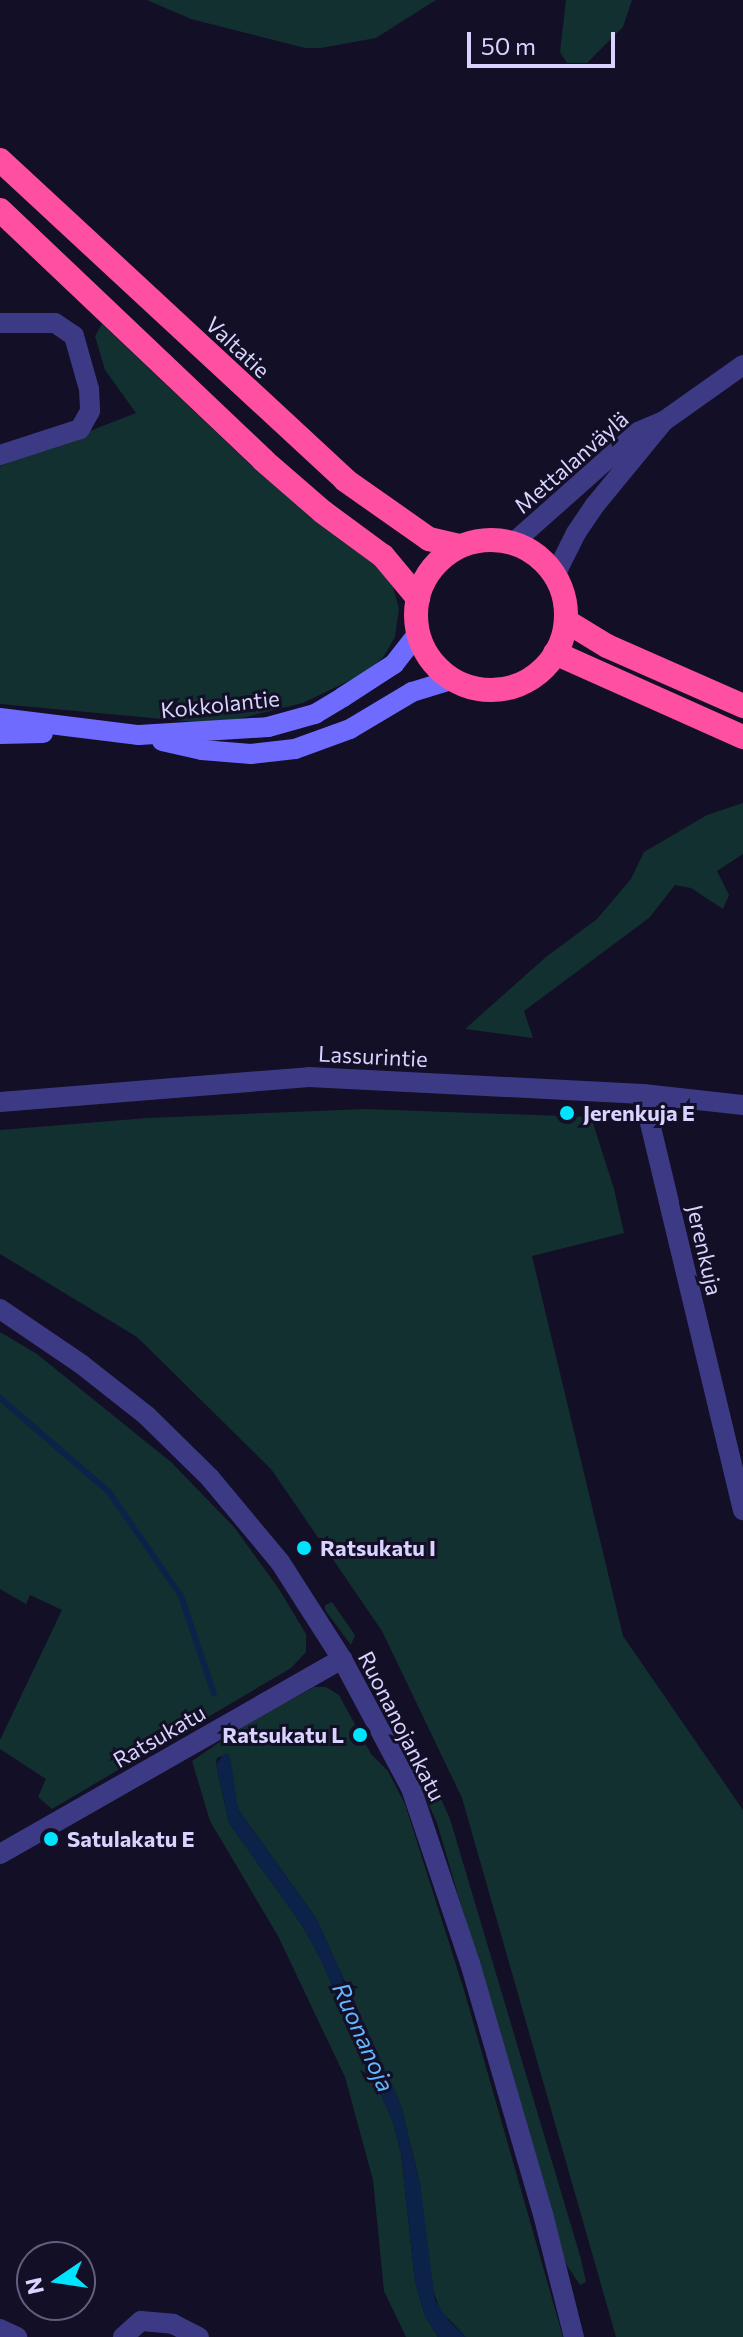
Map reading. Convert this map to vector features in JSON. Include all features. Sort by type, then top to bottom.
[{"type":"highway","name":"Valtatie","points":[[0,160],[345,480],[429,539],[459,546]]},
{"type":"highway","points":[[0,210],[263,460],[323,512],[383,556],[418,598]]},
{"type":"highway","points":[[495,539],[513,543],[539,557],[555,575],[564,597],[566,621],[547,666],[526,682],[501,690],[476,689],[451,680],[432,663],[418,633],[415,615],[418,598],[424,580],[449,552],[459,546],[495,539]]},
{"type":"highway","points":[[566,621],[607,646],[743,706]]},
{"type":"highway","points":[[555,653],[743,737]]},
{"type":"main road","name":"Kokkolantie","points":[[139,735],[268,727],[315,714],[394,664],[418,633]]},
{"type":"main road","name":"Kokkolantie","points":[[0,718],[139,735],[202,750],[251,754],[295,749],[350,729],[412,692],[451,680]]},
{"type":"main road","name":"Kokkolantie","points":[[0,734],[107,732]]},
{"type":"street","points":[[0,323],[55,323],[74,336],[89,389],[90,411],[80,429],[0,455]]},
{"type":"street","name":"Mettalanväylä","points":[[513,543],[638,432],[664,421],[743,365]]},
{"type":"street","name":"Mettalanväylä","points":[[555,575],[576,533],[595,505],[664,421]]},
{"type":"street","name":"Lassurintie","points":[[0,1102],[309,1077],[643,1094],[743,1105]]},
{"type":"street","name":"Jerenkuja","points":[[643,1094],[743,1510]]},
{"type":"street","name":"Ruonanojankatu","points":[[0,1312],[38,1333],[147,1416],[210,1478],[280,1562],[342,1659],[411,1788],[474,1977],[543,2214],[574,2337]]},
{"type":"street","name":"Ratsukatu","points":[[0,1854],[342,1659]]},
{"type":"street","points":[[123,2337],[141,2321],[173,2324],[199,2337]]},
{"type":"street","points":[[0,2329],[17,2337]]},
{"type":"green space","points":[[147,0],[436,0],[376,38],[305,48],[191,19]]},
{"type":"green space","points":[[566,0],[632,0],[623,27],[587,63],[567,63],[560,52]]},
{"type":"green space","points":[[102,324],[256,470],[376,565],[392,583],[399,609],[395,637],[384,656],[369,671],[303,703],[230,721],[195,722],[0,704],[0,466],[136,413],[105,370],[95,336]]},
{"type":"green space","points":[[743,803],[743,854],[717,871],[729,895],[723,909],[691,888],[675,885],[649,918],[524,1011],[533,1038],[465,1029],[546,957],[597,919],[631,879],[644,852],[707,815]]},
{"type":"green space","points":[[365,1109],[591,1117],[614,1189],[624,1233],[532,1256],[623,1636],[743,1810],[743,2337],[616,2337],[462,1798],[382,1631],[271,1469],[137,1337],[0,1254],[0,1130],[147,1118]]},
{"type":"green space","points":[[0,1332],[37,1354],[171,1462],[234,1527],[279,1589],[306,1634],[306,1652],[291,1668],[52,1809],[38,1797],[46,1779],[0,1749],[0,1740],[62,1610],[30,1595],[26,1604],[0,1589]]},
{"type":"green space","points":[[332,1602],[355,1635],[351,1645],[325,1610],[325,1605]]},
{"type":"green space","points":[[366,1660],[411,1732],[450,1819],[581,2259],[586,2282],[580,2285],[566,2264],[437,1823],[399,1738],[359,1664]]},
{"type":"green space","points":[[314,1687],[326,1687],[339,1695],[371,1754],[388,1771],[405,1804],[464,1990],[563,2337],[466,2337],[440,2310],[430,2281],[420,2184],[401,2105],[316,1918],[238,1809],[228,1754],[217,1758],[216,1764],[229,1823],[302,1925],[320,1958],[393,2122],[401,2154],[415,2282],[425,2316],[438,2337],[406,2337],[384,2291],[373,2180],[345,2077],[278,1936],[210,1821],[192,1761],[240,1728]]},
{"type":"water","points":[[225,1753],[230,1755],[238,1809],[316,1918],[401,2105],[420,2184],[435,2300],[449,2321],[466,2337],[438,2337],[425,2316],[415,2282],[401,2154],[393,2122],[320,1958],[302,1925],[229,1823],[216,1764]]},
{"type":"waterway","name":"Ruonanoja","points":[[0,1398],[109,1492],[181,1596],[214,1694]]},
{"type":"place","name":"Jerenkuja E","points":[[567,1113]]},
{"type":"place","name":"Ratsukatu I","points":[[304,1548]]},
{"type":"place","name":"Ratsukatu L","points":[[360,1735]]},
{"type":"place","name":"Satulakatu E","points":[[51,1839]]}]
